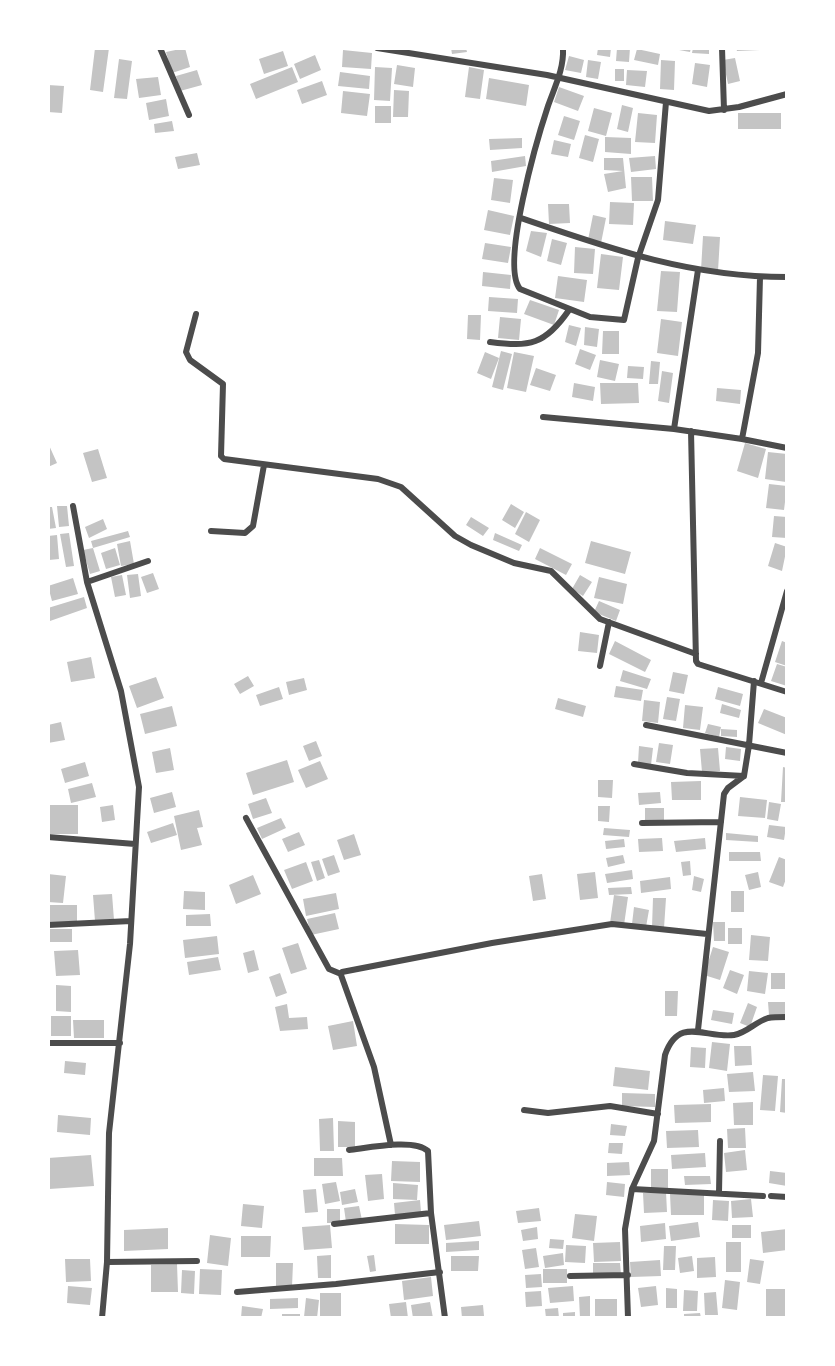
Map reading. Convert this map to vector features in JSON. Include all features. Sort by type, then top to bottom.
[{"type":"street","points":[[160,48],[189,115]]},
{"type":"street","points":[[377,48],[560,78],[709,111],[724,111],[787,94]]},
{"type":"street","points":[[563,48],[560,78],[526,179],[515,248],[516,285],[529,294],[590,317],[624,320],[638,258],[658,200],[666,102]]},
{"type":"street","points":[[722,48],[724,111]]},
{"type":"street","points":[[521,218],[638,258],[698,270],[760,277],[787,277]]},
{"type":"street","points":[[674,429],[698,270]]},
{"type":"street","points":[[742,439],[758,353],[760,277]]},
{"type":"street","points":[[490,342],[526,345],[556,328],[568,310]]},
{"type":"street","points":[[196,314],[186,352],[190,360],[198,367],[224,384],[221,456],[228,460],[378,479],[401,487],[455,536],[514,563],[550,571],[583,606],[600,619],[696,654]]},
{"type":"street","points":[[543,417],[691,431],[787,448]]},
{"type":"street","points":[[691,431],[698,664],[787,692]]},
{"type":"street","points":[[211,531],[245,533],[249,531],[253,526],[264,465]]},
{"type":"street","points":[[73,506],[87,582],[121,691],[139,787],[131,921],[110,1132],[102,1318]]},
{"type":"street","points":[[87,582],[148,561]]},
{"type":"street","points":[[761,683],[787,591]]},
{"type":"street","points":[[600,666],[609,622]]},
{"type":"street","points":[[699,1030],[707,934],[724,794],[744,776],[754,681]]},
{"type":"street","points":[[646,725],[787,753]]},
{"type":"street","points":[[634,764],[687,773],[744,776]]},
{"type":"street","points":[[246,818],[329,969],[340,974],[492,943],[612,924],[707,934]]},
{"type":"street","points":[[642,823],[721,822]]},
{"type":"street","points":[[48,837],[135,844]]},
{"type":"street","points":[[48,925],[131,921]]},
{"type":"street","points":[[340,974],[374,1067],[391,1145]]},
{"type":"street","points":[[628,1318],[625,1229],[632,1189],[654,1141],[665,1055],[669,1044],[680,1034],[699,1030],[732,1035],[748,1031],[768,1018],[787,1017]]},
{"type":"street","points":[[48,1043],[120,1043]]},
{"type":"street","points":[[524,1110],[548,1113],[610,1106],[658,1114]]},
{"type":"street","points":[[719,1193],[720,1141]]},
{"type":"street","points":[[349,1150],[391,1145],[421,1146],[428,1151],[431,1213],[445,1318]]},
{"type":"street","points":[[632,1189],[763,1196]]},
{"type":"street","points":[[771,1196],[787,1197]]},
{"type":"street","points":[[334,1224],[431,1213]]},
{"type":"street","points":[[106,1262],[197,1261]]},
{"type":"street","points":[[237,1292],[440,1272]]},
{"type":"street","points":[[570,1276],[627,1275]]},
{"type":"building","points":[[95,48],[109,48],[103,92],[90,90]]},
{"type":"building","points":[[185,48],[190,67],[172,73],[166,52]]},
{"type":"building","points":[[451,48],[466,48],[467,52],[452,54]]},
{"type":"building","points":[[598,48],[611,48],[610,57],[597,55]]},
{"type":"building","points":[[617,48],[630,48],[629,62],[616,61]]},
{"type":"building","points":[[668,48],[691,48],[690,52]]},
{"type":"building","points":[[693,48],[709,48],[709,54],[692,53]]},
{"type":"building","points":[[736,48],[760,48],[760,50],[737,51]]},
{"type":"building","points":[[637,49],[660,54],[658,65],[634,60]]},
{"type":"building","points":[[343,50],[372,53],[371,69],[342,67]]},
{"type":"building","points":[[283,51],[288,66],[264,74],[259,59]]},
{"type":"building","points":[[315,55],[321,70],[300,79],[294,64]]},
{"type":"building","points":[[569,56],[584,60],[581,73],[565,70]]},
{"type":"building","points":[[735,58],[740,81],[728,84],[723,60]]},
{"type":"building","points":[[119,59],[132,61],[127,99],[114,98]]},
{"type":"building","points":[[588,60],[601,62],[598,79],[586,77]]},
{"type":"building","points":[[661,60],[675,61],[674,90],[660,89]]},
{"type":"building","points":[[695,63],[710,65],[707,87],[692,84]]},
{"type":"building","points":[[397,65],[415,68],[413,87],[394,84]]},
{"type":"building","points":[[292,67],[298,82],[256,99],[250,84]]},
{"type":"building","points":[[375,67],[392,68],[390,101],[374,100]]},
{"type":"building","points":[[469,67],[484,70],[480,99],[465,97]]},
{"type":"building","points":[[615,69],[624,69],[624,81],[615,81]]},
{"type":"building","points":[[197,70],[202,85],[180,91],[176,76]]},
{"type":"building","points":[[627,70],[647,71],[645,87],[626,85]]},
{"type":"building","points":[[340,72],[370,76],[369,89],[338,86]]},
{"type":"building","points":[[158,77],[161,95],[139,98],[136,79]]},
{"type":"building","points":[[489,78],[529,85],[526,106],[486,99]]},
{"type":"building","points":[[322,81],[327,95],[302,104],[297,90]]},
{"type":"building","points":[[48,85],[64,86],[62,113],[48,112]]},
{"type":"building","points":[[559,87],[584,96],[578,111],[554,102]]},
{"type":"building","points":[[394,90],[409,91],[408,117],[393,117]]},
{"type":"building","points":[[343,91],[370,94],[367,116],[341,113]]},
{"type":"building","points":[[166,99],[169,116],[149,120],[146,103]]},
{"type":"building","points":[[622,105],[633,108],[628,132],[617,129]]},
{"type":"building","points":[[375,106],[391,106],[391,123],[375,123]]},
{"type":"building","points":[[594,108],[612,113],[606,136],[588,131]]},
{"type":"building","points":[[638,113],[657,115],[655,143],[635,142]]},
{"type":"building","points":[[738,113],[781,113],[781,129],[738,129]]},
{"type":"building","points":[[564,116],[580,121],[574,140],[558,135]]},
{"type":"building","points":[[172,121],[174,131],[155,133],[154,124]]},
{"type":"building","points":[[585,135],[599,139],[593,162],[579,158]]},
{"type":"building","points":[[605,137],[631,138],[631,154],[605,152]]},
{"type":"building","points":[[522,138],[522,148],[490,150],[489,139]]},
{"type":"building","points":[[554,140],[571,144],[568,157],[551,154]]},
{"type":"building","points":[[197,153],[200,165],[178,169],[175,157]]},
{"type":"building","points":[[525,156],[526,166],[492,172],[491,161]]},
{"type":"building","points":[[655,156],[656,169],[631,172],[629,158]]},
{"type":"building","points":[[604,158],[623,158],[626,188],[608,192],[604,174],[623,171],[604,170]]},
{"type":"building","points":[[631,177],[652,177],[653,201],[632,201]]},
{"type":"building","points":[[494,178],[513,180],[510,203],[491,200]]},
{"type":"building","points":[[610,202],[634,203],[633,225],[609,224]]},
{"type":"building","points":[[548,204],[569,204],[570,223],[549,224]]},
{"type":"building","points":[[488,210],[514,216],[510,235],[484,230]]},
{"type":"building","points":[[593,215],[606,218],[601,243],[588,240]]},
{"type":"building","points":[[665,221],[696,225],[693,244],[663,240]]},
{"type":"building","points":[[531,231],[547,233],[541,257],[526,251]]},
{"type":"building","points":[[703,236],[720,237],[718,271],[701,270]]},
{"type":"building","points":[[552,239],[567,243],[561,265],[547,261]]},
{"type":"building","points":[[485,243],[511,247],[508,263],[482,259]]},
{"type":"building","points":[[575,247],[595,249],[593,274],[574,273]]},
{"type":"building","points":[[601,254],[623,257],[619,290],[597,288]]},
{"type":"building","points":[[661,271],[680,272],[677,312],[657,311]]},
{"type":"building","points":[[483,272],[511,275],[510,289],[482,286]]},
{"type":"building","points":[[558,276],[587,280],[584,302],[555,298]]},
{"type":"building","points":[[489,297],[518,299],[517,313],[488,311]]},
{"type":"building","points":[[530,300],[559,310],[554,325],[524,314]]},
{"type":"building","points":[[468,315],[481,315],[480,340],[467,339]]},
{"type":"building","points":[[500,317],[521,319],[519,340],[498,338]]},
{"type":"building","points":[[661,319],[682,322],[678,356],[657,353]]},
{"type":"building","points":[[569,325],[581,328],[576,346],[565,342]]},
{"type":"building","points":[[585,327],[599,329],[597,347],[584,345]]},
{"type":"building","points":[[603,331],[619,331],[619,354],[602,354]]},
{"type":"building","points":[[580,349],[596,355],[590,370],[575,364]]},
{"type":"building","points":[[501,351],[512,354],[503,390],[492,387]]},
{"type":"building","points":[[485,352],[499,358],[491,379],[477,373]]},
{"type":"building","points":[[514,352],[534,356],[526,392],[507,388]]},
{"type":"building","points":[[600,360],[619,364],[615,381],[597,377]]},
{"type":"building","points":[[651,361],[660,362],[658,384],[649,384]]},
{"type":"building","points":[[628,366],[644,367],[643,379],[627,378]]},
{"type":"building","points":[[536,368],[556,375],[550,391],[530,385]]},
{"type":"building","points":[[662,371],[673,373],[669,403],[658,401]]},
{"type":"building","points":[[574,383],[595,387],[593,401],[572,397]]},
{"type":"building","points":[[600,383],[638,383],[639,403],[601,404]]},
{"type":"building","points":[[717,388],[741,390],[740,404],[716,401]]},
{"type":"building","points":[[48,443],[57,463],[48,467]]},
{"type":"building","points":[[745,443],[766,449],[758,478],[737,471]]},
{"type":"building","points":[[98,449],[107,478],[92,482],[83,453]]},
{"type":"building","points":[[768,452],[787,454],[786,482],[765,479]]},
{"type":"building","points":[[769,484],[787,486],[784,510],[766,508]]},
{"type":"building","points":[[511,504],[524,512],[515,528],[502,520]]},
{"type":"building","points":[[57,506],[67,506],[69,526],[59,527]]},
{"type":"building","points":[[48,507],[52,507],[56,528],[48,529]]},
{"type":"building","points":[[526,512],[540,520],[529,542],[515,534]]},
{"type":"building","points":[[774,516],[787,517],[787,538],[772,537]]},
{"type":"building","points":[[471,517],[489,528],[483,536],[466,525]]},
{"type":"building","points":[[103,519],[107,529],[89,538],[85,527]]},
{"type":"building","points":[[128,531],[130,537],[93,548],[91,541]]},
{"type":"building","points":[[69,533],[74,566],[66,567],[60,534]]},
{"type":"building","points":[[495,533],[522,545],[519,551],[493,540]]},
{"type":"building","points":[[57,535],[59,559],[49,560],[48,536]]},
{"type":"building","points":[[130,541],[134,564],[121,566],[117,544]]},
{"type":"building","points":[[591,541],[631,552],[625,574],[585,563]]},
{"type":"building","points":[[775,543],[787,547],[782,571],[768,566]]},
{"type":"building","points":[[93,548],[100,571],[90,574],[83,550]]},
{"type":"building","points":[[115,548],[120,565],[106,569],[101,553]]},
{"type":"building","points":[[540,548],[572,564],[566,575],[535,559]]},
{"type":"building","points":[[153,573],[159,589],[147,593],[141,577]]},
{"type":"building","points":[[138,574],[141,596],[130,598],[127,575]]},
{"type":"building","points":[[122,575],[126,595],[115,597],[111,577]]},
{"type":"building","points":[[580,575],[592,582],[583,596],[572,589]]},
{"type":"building","points":[[599,577],[627,584],[623,604],[594,598]]},
{"type":"building","points":[[73,578],[78,594],[52,601],[48,586]]},
{"type":"building","points":[[84,597],[87,608],[50,621],[48,608]]},
{"type":"building","points":[[599,601],[620,610],[616,621],[594,612]]},
{"type":"building","points":[[580,632],[599,635],[597,653],[578,651]]},
{"type":"building","points":[[615,641],[651,660],[645,672],[609,654]]},
{"type":"building","points":[[782,641],[787,643],[787,666],[775,662]]},
{"type":"building","points":[[91,657],[95,678],[71,682],[67,662]]},
{"type":"building","points":[[777,664],[787,667],[787,686],[771,681]]},
{"type":"building","points":[[623,670],[651,679],[647,689],[620,681]]},
{"type":"building","points":[[673,672],[688,675],[684,694],[669,691]]},
{"type":"building","points":[[248,676],[254,686],[240,694],[234,684]]},
{"type":"building","points":[[156,677],[164,698],[137,708],[129,686]]},
{"type":"building","points":[[304,678],[307,690],[289,695],[286,682]]},
{"type":"building","points":[[616,686],[643,690],[641,701],[614,697]]},
{"type":"building","points":[[279,687],[283,699],[260,706],[256,695]]},
{"type":"building","points":[[718,687],[743,694],[740,706],[715,699]]},
{"type":"building","points":[[667,697],[680,699],[676,721],[663,719]]},
{"type":"building","points":[[558,698],[586,706],[583,717],[555,709]]},
{"type":"building","points":[[644,700],[660,702],[658,723],[642,721]]},
{"type":"building","points":[[722,704],[741,710],[739,718],[720,713]]},
{"type":"building","points":[[685,705],[703,707],[700,730],[683,728]]},
{"type":"building","points":[[172,706],[177,726],[145,734],[140,714]]},
{"type":"building","points":[[764,709],[787,718],[787,735],[758,723]]},
{"type":"building","points":[[61,722],[65,740],[48,743],[48,725]]},
{"type":"building","points":[[708,724],[721,727],[719,737],[705,733]]},
{"type":"building","points":[[721,729],[737,730],[737,737],[721,736]]},
{"type":"building","points":[[316,741],[322,756],[309,761],[303,746]]},
{"type":"building","points":[[659,743],[673,745],[670,764],[656,762]]},
{"type":"building","points":[[639,746],[653,748],[651,765],[638,763]]},
{"type":"building","points":[[726,747],[741,749],[740,761],[725,759]]},
{"type":"building","points":[[170,748],[174,770],[156,773],[152,752]]},
{"type":"building","points":[[718,748],[720,771],[702,772],[700,749]]},
{"type":"building","points":[[287,760],[294,782],[253,795],[246,773]]},
{"type":"building","points":[[320,761],[328,779],[306,788],[298,770]]},
{"type":"building","points":[[85,762],[89,776],[65,783],[61,769]]},
{"type":"building","points":[[783,767],[787,768],[787,802],[781,802]]},
{"type":"building","points":[[598,780],[613,780],[612,798],[598,797]]},
{"type":"building","points":[[701,781],[701,800],[672,800],[671,782]]},
{"type":"building","points":[[92,783],[96,797],[71,803],[68,789]]},
{"type":"building","points":[[172,792],[176,807],[154,813],[150,798]]},
{"type":"building","points":[[660,792],[661,803],[639,805],[638,793]]},
{"type":"building","points":[[740,797],[767,800],[765,818],[738,816]]},
{"type":"building","points":[[266,798],[272,813],[253,819],[248,804]]},
{"type":"building","points":[[769,802],[781,804],[778,821],[767,819]]},
{"type":"building","points":[[48,805],[78,805],[78,834],[48,834]]},
{"type":"building","points":[[113,805],[115,820],[102,822],[100,807]]},
{"type":"building","points":[[598,806],[610,806],[609,822],[598,821]]},
{"type":"building","points":[[645,808],[664,808],[664,820],[645,820]]},
{"type":"building","points":[[199,810],[203,827],[197,828],[202,845],[181,850],[174,816]]},
{"type":"building","points":[[281,818],[286,828],[262,839],[257,828]]},
{"type":"building","points":[[173,823],[177,835],[151,843],[147,832]]},
{"type":"building","points":[[769,825],[786,827],[784,840],[767,837]]},
{"type":"building","points":[[604,828],[630,830],[629,837],[603,835]]},
{"type":"building","points":[[299,832],[305,845],[288,852],[282,839]]},
{"type":"building","points":[[726,833],[758,836],[758,842],[726,840]]},
{"type":"building","points":[[354,834],[361,855],[344,860],[337,840]]},
{"type":"building","points":[[662,838],[663,851],[639,852],[638,839]]},
{"type":"building","points":[[705,838],[706,849],[676,852],[674,841]]},
{"type":"building","points":[[624,839],[625,847],[606,849],[605,841]]},
{"type":"building","points":[[729,852],[760,852],[761,861],[729,861]]},
{"type":"building","points":[[334,855],[340,872],[328,876],[322,859]]},
{"type":"building","points":[[623,855],[625,863],[608,867],[606,858]]},
{"type":"building","points":[[779,857],[787,860],[787,876],[783,887],[769,882]]},
{"type":"building","points":[[319,860],[325,878],[317,881],[311,862]]},
{"type":"building","points":[[690,861],[691,875],[683,876],[681,862]]},
{"type":"building","points":[[306,862],[313,881],[292,889],[284,870]]},
{"type":"building","points":[[632,870],[633,879],[607,883],[605,874]]},
{"type":"building","points":[[595,872],[598,898],[580,900],[577,874]]},
{"type":"building","points":[[758,872],[761,887],[749,890],[745,875]]},
{"type":"building","points":[[48,874],[66,876],[63,903],[48,902]]},
{"type":"building","points":[[542,874],[546,899],[533,901],[529,876]]},
{"type":"building","points":[[253,875],[261,894],[236,904],[229,885]]},
{"type":"building","points":[[694,876],[704,879],[701,892],[692,890]]},
{"type":"building","points":[[670,877],[671,889],[641,893],[640,881]]},
{"type":"building","points":[[631,887],[632,894],[609,895],[608,888]]},
{"type":"building","points":[[184,891],[205,892],[205,910],[183,909]]},
{"type":"building","points":[[731,891],[744,891],[744,912],[731,912]]},
{"type":"building","points":[[336,893],[339,909],[306,916],[303,899]]},
{"type":"building","points":[[112,894],[114,920],[95,921],[93,895]]},
{"type":"building","points":[[614,895],[628,897],[624,925],[610,923]]},
{"type":"building","points":[[653,898],[666,898],[664,928],[652,927]]},
{"type":"building","points":[[49,905],[77,905],[77,922],[49,922]]},
{"type":"building","points":[[634,907],[649,910],[646,927],[632,924]]},
{"type":"building","points":[[335,913],[339,929],[311,935],[307,919]]},
{"type":"building","points":[[210,914],[211,926],[186,926],[186,915]]},
{"type":"building","points":[[713,922],[725,922],[725,941],[714,941]]},
{"type":"building","points":[[728,928],[742,928],[742,944],[728,944]]},
{"type":"building","points":[[48,929],[72,929],[72,942],[48,942]]},
{"type":"building","points":[[751,935],[770,937],[768,961],[749,960]]},
{"type":"building","points":[[217,936],[219,954],[185,958],[183,940]]},
{"type":"building","points":[[298,943],[307,969],[291,974],[282,948]]},
{"type":"building","points":[[713,947],[729,952],[720,980],[704,975]]},
{"type":"building","points":[[78,950],[80,975],[56,976],[54,951]]},
{"type":"building","points":[[254,950],[259,970],[248,973],[243,953]]},
{"type":"building","points":[[218,957],[221,970],[189,975],[187,962]]},
{"type":"building","points":[[730,970],[744,975],[737,994],[723,988]]},
{"type":"building","points":[[749,971],[768,973],[765,994],[747,991]]},
{"type":"building","points":[[280,973],[287,993],[276,997],[269,977]]},
{"type":"building","points":[[771,973],[787,973],[787,989],[771,989]]},
{"type":"building","points":[[56,985],[71,986],[71,1012],[56,1011]]},
{"type":"building","points":[[665,991],[678,991],[677,1016],[665,1016]]},
{"type":"building","points":[[768,1002],[787,1002],[787,1015],[769,1015]]},
{"type":"building","points":[[748,1003],[757,1007],[750,1027],[740,1023]]},
{"type":"building","points":[[287,1004],[289,1018],[307,1017],[308,1029],[280,1031],[275,1007]]},
{"type":"building","points":[[713,1010],[734,1013],[732,1024],[711,1020]]},
{"type":"building","points":[[51,1016],[71,1016],[71,1036],[51,1036]]},
{"type":"building","points":[[73,1020],[104,1020],[104,1038],[74,1038]]},
{"type":"building","points":[[353,1021],[357,1046],[333,1050],[328,1026]]},
{"type":"building","points":[[712,1042],[730,1044],[727,1071],[709,1068]]},
{"type":"building","points":[[734,1046],[751,1046],[752,1065],[735,1066]]},
{"type":"building","points":[[691,1047],[706,1048],[705,1068],[690,1067]]},
{"type":"building","points":[[65,1061],[86,1063],[85,1075],[64,1073]]},
{"type":"building","points":[[615,1067],[650,1071],[648,1090],[613,1086]]},
{"type":"building","points":[[753,1072],[755,1091],[729,1092],[727,1074]]},
{"type":"building","points":[[763,1075],[778,1076],[775,1111],[760,1110]]},
{"type":"building","points":[[782,1079],[787,1079],[787,1113],[780,1112]]},
{"type":"building","points":[[724,1088],[725,1101],[704,1103],[703,1090]]},
{"type":"building","points":[[622,1093],[655,1094],[655,1107],[622,1106]]},
{"type":"building","points":[[753,1102],[753,1125],[734,1125],[733,1103]]},
{"type":"building","points":[[711,1104],[711,1122],[675,1123],[674,1105]]},
{"type":"building","points":[[58,1115],[91,1118],[90,1135],[57,1132]]},
{"type":"building","points":[[333,1118],[334,1151],[320,1151],[319,1119]]},
{"type":"building","points":[[338,1121],[355,1122],[355,1147],[338,1147]]},
{"type":"building","points":[[611,1124],[627,1126],[625,1136],[610,1135]]},
{"type":"building","points":[[745,1128],[746,1148],[728,1148],[727,1129]]},
{"type":"building","points":[[698,1130],[699,1147],[667,1148],[666,1131]]},
{"type":"building","points":[[609,1143],[623,1143],[622,1154],[608,1153]]},
{"type":"building","points":[[745,1150],[747,1170],[726,1172],[724,1153]]},
{"type":"building","points":[[705,1153],[706,1167],[672,1169],[671,1155]]},
{"type":"building","points":[[91,1155],[94,1186],[49,1189],[48,1158]]},
{"type":"building","points":[[314,1158],[342,1158],[343,1176],[314,1176]]},
{"type":"building","points":[[392,1161],[420,1162],[420,1182],[391,1181]]},
{"type":"building","points":[[629,1162],[630,1175],[607,1176],[607,1163]]},
{"type":"building","points":[[651,1169],[668,1169],[668,1188],[651,1188]]},
{"type":"building","points":[[770,1171],[787,1173],[787,1186],[769,1183]]},
{"type":"building","points":[[382,1174],[384,1199],[368,1201],[365,1175]]},
{"type":"building","points":[[684,1176],[710,1176],[711,1184],[685,1185]]},
{"type":"building","points":[[336,1182],[340,1201],[325,1204],[322,1184]]},
{"type":"building","points":[[607,1182],[625,1184],[624,1197],[606,1195]]},
{"type":"building","points":[[393,1183],[418,1185],[417,1200],[393,1199]]},
{"type":"building","points":[[316,1189],[318,1212],[305,1213],[303,1190]]},
{"type":"building","points":[[355,1189],[358,1202],[342,1205],[340,1192]]},
{"type":"building","points":[[666,1192],[667,1212],[644,1213],[643,1193]]},
{"type":"building","points":[[670,1194],[704,1194],[704,1215],[671,1215]]},
{"type":"building","points":[[751,1199],[753,1217],[732,1218],[731,1201]]},
{"type":"building","points":[[420,1200],[421,1212],[395,1215],[394,1203]]},
{"type":"building","points":[[713,1200],[729,1201],[728,1221],[712,1220]]},
{"type":"building","points":[[243,1204],[264,1206],[262,1228],[241,1226]]},
{"type":"building","points":[[359,1206],[362,1220],[346,1222],[344,1208]]},
{"type":"building","points":[[539,1208],[541,1221],[518,1223],[516,1211]]},
{"type":"building","points":[[327,1209],[340,1209],[340,1223],[327,1223]]},
{"type":"building","points":[[575,1214],[597,1216],[594,1241],[572,1238]]},
{"type":"building","points":[[479,1221],[481,1236],[446,1240],[444,1225]]},
{"type":"building","points":[[698,1222],[700,1237],[671,1241],[669,1226]]},
{"type":"building","points":[[665,1223],[666,1239],[641,1242],[640,1226]]},
{"type":"building","points":[[395,1224],[429,1225],[429,1244],[395,1244]]},
{"type":"building","points":[[330,1225],[332,1248],[304,1250],[302,1227]]},
{"type":"building","points":[[732,1225],[751,1225],[751,1238],[732,1238]]},
{"type":"building","points":[[537,1227],[538,1239],[523,1241],[521,1230]]},
{"type":"building","points":[[168,1228],[168,1249],[124,1251],[124,1230]]},
{"type":"building","points":[[787,1229],[787,1250],[763,1253],[761,1232]]},
{"type":"building","points":[[210,1235],[231,1238],[228,1266],[207,1263]]},
{"type":"building","points":[[241,1236],[271,1236],[270,1257],[241,1257]]},
{"type":"building","points":[[550,1239],[564,1240],[563,1249],[549,1248]]},
{"type":"building","points":[[479,1241],[479,1250],[446,1252],[446,1243]]},
{"type":"building","points":[[620,1242],[621,1261],[594,1262],[593,1243]]},
{"type":"building","points":[[726,1242],[741,1242],[741,1272],[726,1272]]},
{"type":"building","points":[[566,1245],[586,1246],[585,1263],[565,1262]]},
{"type":"building","points":[[664,1246],[676,1246],[675,1270],[663,1270]]},
{"type":"building","points":[[536,1248],[539,1267],[525,1269],[522,1250]]},
{"type":"building","points":[[563,1253],[564,1265],[545,1268],[543,1256]]},
{"type":"building","points":[[331,1255],[331,1278],[318,1278],[317,1256]]},
{"type":"building","points":[[374,1255],[376,1271],[370,1272],[367,1256]]},
{"type":"building","points":[[451,1256],[479,1256],[478,1271],[451,1271]]},
{"type":"building","points":[[692,1256],[694,1271],[680,1273],[678,1258]]},
{"type":"building","points":[[715,1257],[716,1277],[697,1278],[697,1258]]},
{"type":"building","points":[[65,1259],[90,1259],[91,1281],[66,1282]]},
{"type":"building","points":[[750,1259],[764,1261],[760,1284],[747,1282]]},
{"type":"building","points":[[660,1260],[661,1276],[631,1277],[630,1262]]},
{"type":"building","points":[[276,1263],[293,1263],[292,1287],[276,1287]]},
{"type":"building","points":[[593,1263],[620,1263],[621,1274],[593,1274]]},
{"type":"building","points":[[177,1264],[178,1292],[151,1292],[151,1265]]},
{"type":"building","points":[[200,1269],[222,1270],[221,1295],[199,1294]]},
{"type":"building","points":[[543,1269],[567,1269],[567,1283],[543,1283]]},
{"type":"building","points":[[182,1270],[195,1271],[194,1294],[181,1293]]},
{"type":"building","points":[[541,1274],[542,1287],[526,1288],[525,1275]]},
{"type":"building","points":[[431,1277],[433,1296],[404,1300],[402,1281]]},
{"type":"building","points":[[725,1280],[740,1282],[737,1310],[722,1308]]},
{"type":"building","points":[[68,1286],[92,1288],[90,1305],[67,1303]]},
{"type":"building","points":[[573,1286],[574,1301],[550,1303],[548,1288]]},
{"type":"building","points":[[656,1286],[658,1305],[641,1307],[638,1288]]},
{"type":"building","points":[[666,1288],[677,1289],[677,1308],[666,1308]]},
{"type":"building","points":[[766,1289],[787,1289],[787,1318],[766,1318]]},
{"type":"building","points":[[684,1290],[698,1291],[697,1311],[683,1311]]},
{"type":"building","points":[[541,1291],[542,1306],[526,1307],[525,1292]]},
{"type":"building","points":[[716,1292],[718,1315],[705,1315],[704,1293]]},
{"type":"building","points":[[320,1293],[341,1293],[341,1318],[320,1318]]},
{"type":"building","points":[[590,1296],[590,1318],[580,1318],[579,1297]]},
{"type":"building","points":[[298,1298],[298,1308],[270,1309],[270,1299]]},
{"type":"building","points":[[306,1298],[319,1300],[317,1318],[304,1317]]},
{"type":"building","points":[[595,1299],[617,1299],[617,1318],[595,1318]]},
{"type":"building","points":[[406,1302],[408,1318],[391,1318],[389,1304]]},
{"type":"building","points":[[430,1302],[433,1318],[413,1318],[411,1305]]},
{"type":"building","points":[[483,1305],[484,1316],[462,1318],[461,1307]]},
{"type":"building","points":[[242,1306],[263,1309],[261,1318],[241,1318]]},
{"type":"building","points":[[558,1308],[559,1318],[546,1318],[545,1309]]},
{"type":"building","points":[[575,1312],[575,1318],[563,1318],[563,1313]]},
{"type":"building","points":[[700,1313],[701,1318],[684,1318],[684,1314]]},
{"type":"building","points":[[282,1314],[300,1314],[300,1318],[282,1318]]}]
